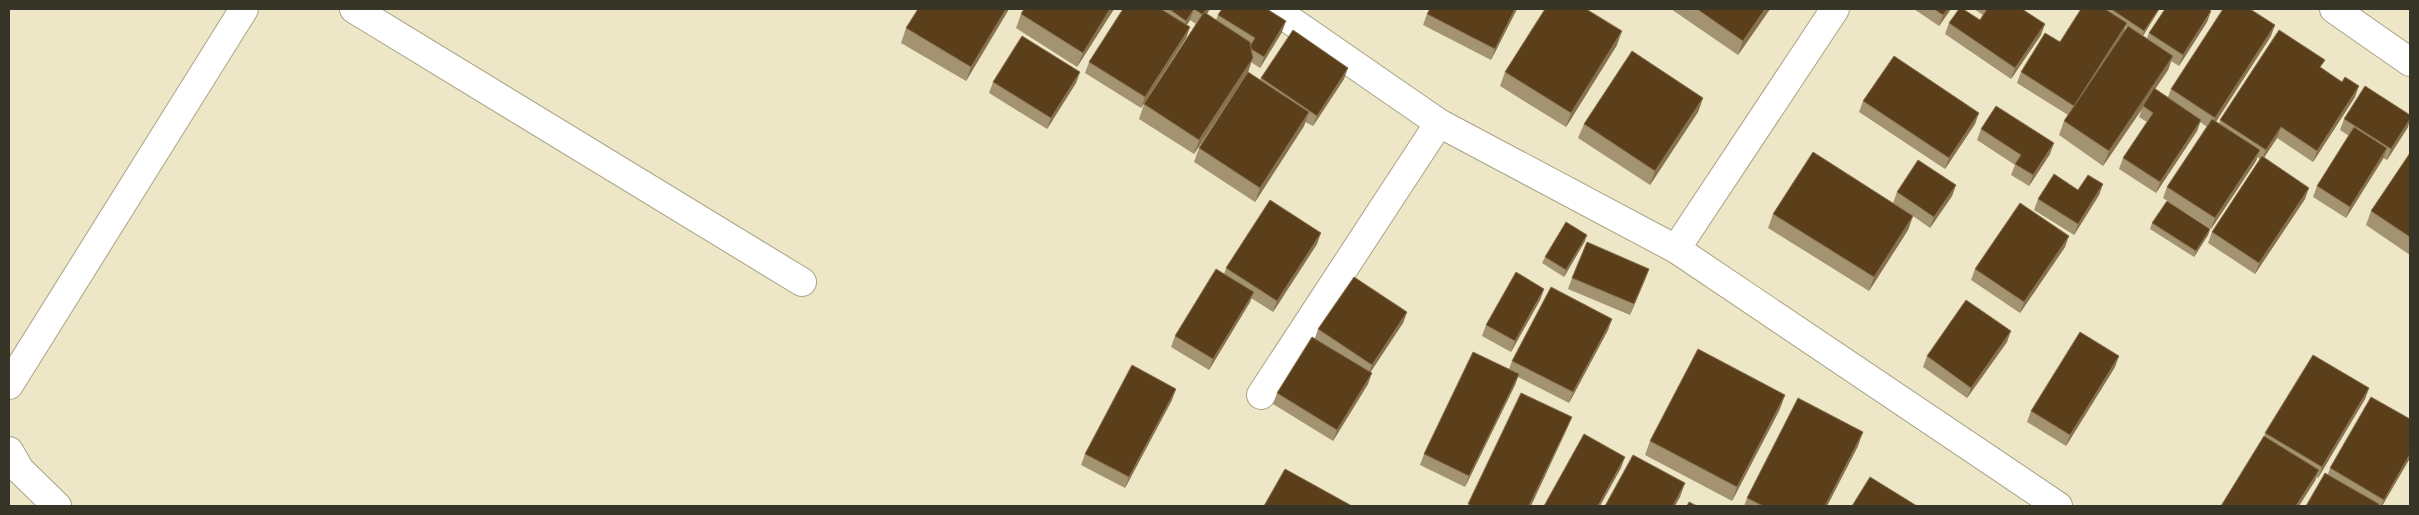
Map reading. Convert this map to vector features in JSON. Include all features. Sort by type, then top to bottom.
[{"type":"street","points":[[9,385],[244,9]]},
{"type":"street","points":[[354,9],[802,282]]},
{"type":"street","points":[[1274,9],[1439,123],[1676,249],[2058,506]]},
{"type":"street","points":[[1676,249],[1835,9]]},
{"type":"street","points":[[2334,9],[2410,62]]},
{"type":"street","points":[[1262,394],[1439,123]]},
{"type":"street","points":[[9,451],[20,470],[57,506]]},
{"type":"building","points":[[918,9],[1006,9],[971,67],[906,28]]},
{"type":"building","points":[[1024,9],[1110,9],[1083,53],[1021,14]]},
{"type":"building","points":[[1123,9],[1161,9],[1190,27],[1145,97],[1089,62]]},
{"type":"building","points":[[1169,9],[1194,9],[1186,21]]},
{"type":"building","points":[[1194,9],[1207,9],[1203,15]]},
{"type":"building","points":[[1222,9],[1267,9],[1286,21],[1264,57],[1251,49],[1250,46],[1255,38],[1218,15]]},
{"type":"building","points":[[1430,9],[1515,9],[1495,49],[1427,14]]},
{"type":"building","points":[[1545,9],[1586,9],[1622,31],[1571,113],[1505,72]]},
{"type":"building","points":[[1697,9],[1765,9],[1743,41]]},
{"type":"building","points":[[1934,9],[1948,9],[1943,15]]},
{"type":"building","points":[[1959,9],[1963,9],[1980,20],[1987,9],[2022,9],[2045,24],[2015,68],[1949,23]]},
{"type":"building","points":[[2081,9],[2105,9],[2127,23],[2074,106],[2021,72],[2045,33],[2060,42]]},
{"type":"building","points":[[2111,9],[2159,9],[2144,31]]},
{"type":"building","points":[[2165,9],[2208,9],[2211,11],[2183,55],[2149,33]]},
{"type":"building","points":[[2223,9],[2250,9],[2275,25],[2215,118],[2171,89]]},
{"type":"building","points":[[1204,12],[1250,42],[1253,58],[1199,140],[1144,104]]},
{"type":"building","points":[[2128,26],[2173,56],[2109,151],[2064,121]]},
{"type":"building","points":[[1293,30],[1348,68],[1317,116],[1261,78]]},
{"type":"building","points":[[2279,30],[2325,60],[2320,67],[2342,82],[2345,77],[2359,86],[2317,151],[2281,127],[2266,150],[2220,120]]},
{"type":"building","points":[[1022,36],[1080,72],[1051,118],[993,82]]},
{"type":"building","points":[[1632,51],[1703,98],[1655,171],[1584,124]]},
{"type":"building","points":[[1894,56],[1979,113],[1949,158],[1863,101]]},
{"type":"building","points":[[1248,72],[1309,112],[1260,188],[1199,148]]},
{"type":"building","points":[[2365,86],[2410,115],[2410,119],[2391,149],[2344,119]]},
{"type":"building","points":[[2154,88],[2201,120],[2160,182],[2123,158],[2153,113],[2143,106]]},
{"type":"building","points":[[1996,106],[2054,143],[2033,175],[2015,164],[2021,155],[1981,129]]},
{"type":"building","points":[[2212,119],[2260,150],[2215,218],[2167,187]]},
{"type":"building","points":[[2354,127],[2387,148],[2350,207],[2317,186]]},
{"type":"building","points":[[1813,152],[1913,216],[1874,277],[1773,214]]},
{"type":"building","points":[[2410,153],[2410,237],[2371,211]]},
{"type":"building","points":[[2262,156],[2309,188],[2259,263],[2212,232]]},
{"type":"building","points":[[1918,160],[1956,185],[1934,217],[1897,192]]},
{"type":"building","points":[[2054,174],[2078,190],[2088,175],[2103,184],[2078,224],[2038,199]]},
{"type":"building","points":[[1270,200],[1321,233],[1277,301],[1226,268]]},
{"type":"building","points":[[2167,201],[2210,229],[2196,251],[2152,223]]},
{"type":"building","points":[[2020,203],[2069,236],[2024,302],[1975,269]]},
{"type":"building","points":[[1566,222],[1587,235],[1566,270],[1545,257]]},
{"type":"building","points":[[1587,242],[1649,269],[1634,304],[1572,278]]},
{"type":"building","points":[[1216,269],[1254,292],[1213,359],[1175,336]]},
{"type":"building","points":[[1516,272],[1544,289],[1515,341],[1486,325]]},
{"type":"building","points":[[1354,277],[1407,312],[1372,365],[1318,329]]},
{"type":"building","points":[[1551,287],[1612,319],[1573,392],[1512,361]]},
{"type":"building","points":[[1966,300],[2011,331],[1971,388],[1927,356]]},
{"type":"building","points":[[2080,332],[2119,356],[2070,435],[2031,411]]},
{"type":"building","points":[[1312,337],[1372,373],[1337,430],[1277,393]]},
{"type":"building","points":[[1698,349],[1785,395],[1737,487],[1650,441]]},
{"type":"building","points":[[1473,352],[1519,374],[1469,476],[1424,454]]},
{"type":"building","points":[[2313,355],[2369,388],[2322,467],[2265,433]]},
{"type":"building","points":[[1132,365],[1176,389],[1129,477],[1085,454]]},
{"type":"building","points":[[1521,393],[1572,417],[1529,506],[1472,506],[1468,504]]},
{"type":"building","points":[[2371,397],[2410,419],[2410,454],[2384,500],[2330,468]]},
{"type":"building","points":[[1798,398],[1863,432],[1825,506],[1763,506],[1747,498]]},
{"type":"building","points":[[1584,434],[1625,457],[1598,506],[1544,506]]},
{"type":"building","points":[[2264,436],[2319,470],[2296,506],[2221,506]]},
{"type":"building","points":[[1633,455],[1685,483],[1673,506],[1605,506]]},
{"type":"building","points":[[1285,469],[1352,506],[1264,506]]},
{"type":"building","points":[[2325,473],[2379,504],[2378,506],[2306,506]]},
{"type":"building","points":[[1870,477],[1917,506],[1852,506]]},
{"type":"building","points":[[1689,502],[1697,506],[1687,506]]}]
